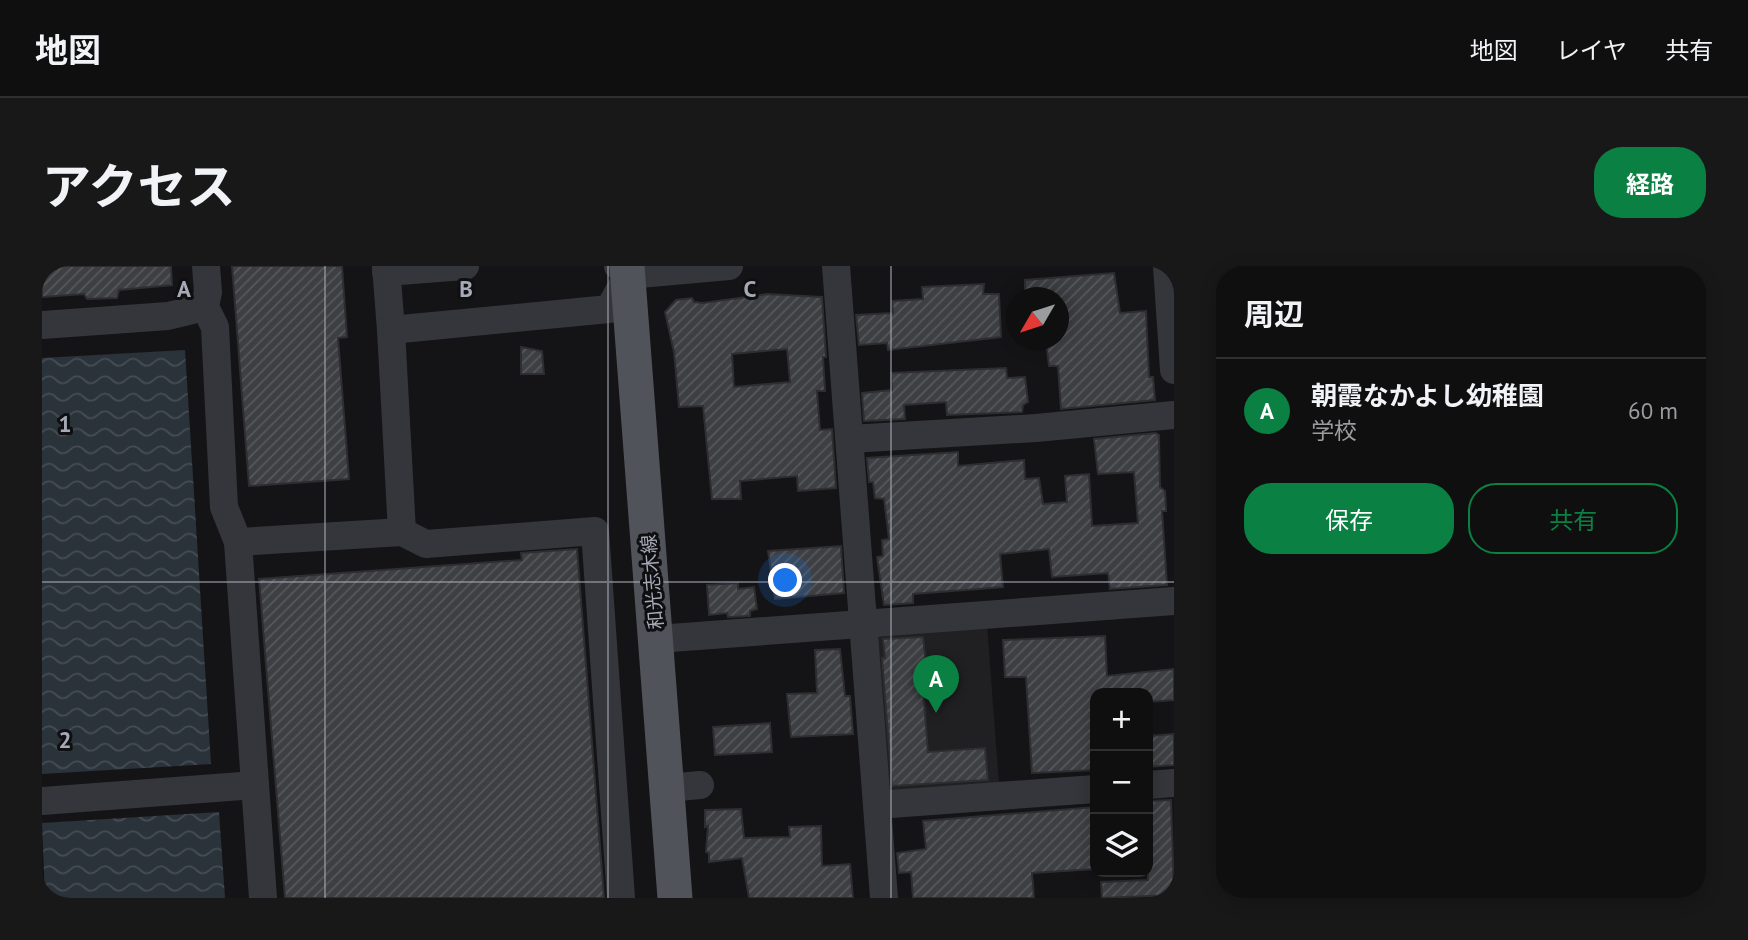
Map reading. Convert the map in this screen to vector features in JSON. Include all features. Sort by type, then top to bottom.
[{"type":"main road","name":"和光志木線","points":[[624,269],[657,639],[684,787],[675,898]]},
{"type":"street","points":[[206,266],[208,292],[205,307],[215,327],[224,506],[239,542],[263,898]]},
{"type":"street","points":[[402,531],[386,269],[465,266]]},
{"type":"street","points":[[391,330],[609,309],[624,269],[729,266]]},
{"type":"street","points":[[836,266],[884,898]]},
{"type":"street","points":[[1167,266],[1174,369]]},
{"type":"street","points":[[42,325],[168,316],[205,307]]},
{"type":"street","points":[[850,439],[1036,428],[1174,415]]},
{"type":"street","points":[[239,542],[402,531],[426,544],[595,531],[621,898]]},
{"type":"street","points":[[657,639],[1174,601]]},
{"type":"street","points":[[1153,785],[1174,783]]},
{"type":"street","points":[[42,801],[256,785]]},
{"type":"street","points":[[877,805],[1090,789]]},
{"type":"shaded area","points":[[987,625],[999,785],[885,793],[873,640],[878,632]]},
{"type":"water","points":[[185,350],[211,764],[42,774],[42,358]]},
{"type":"water","points":[[219,812],[225,898],[45,898],[42,823]]},
{"type":"building","points":[[42,266],[171,266],[172,285],[119,290],[117,298],[87,299],[84,294],[42,297]]},
{"type":"building","points":[[232,266],[342,266],[347,337],[338,338],[349,479],[249,486]]},
{"type":"building","points":[[1114,273],[1120,313],[1146,311],[1149,377],[1153,377],[1155,400],[1061,409],[1058,366],[1049,366],[1047,350],[1069,350],[1069,287],[1025,287],[1025,280]]},
{"type":"building","points":[[984,284],[983,294],[999,294],[1001,337],[888,350],[887,343],[859,345],[856,315],[893,313],[892,301],[923,299],[922,287]]},
{"type":"building","points":[[767,294],[822,297],[825,391],[817,391],[820,430],[832,429],[836,488],[798,491],[797,476],[740,481],[741,499],[712,499],[703,406],[679,407],[674,352],[665,312],[676,300],[692,298],[694,302]],"holes":[[[787,349],[790,382],[734,387],[732,354]]]},
{"type":"building","points":[[521,347],[542,351],[544,374],[521,374]]},
{"type":"building","points":[[1006,368],[1007,378],[1025,377],[1028,402],[1023,405],[1022,412],[947,415],[946,402],[904,405],[905,419],[864,421],[862,393],[892,390],[891,373]]},
{"type":"building","points":[[1156,433],[1159,435],[1160,487],[1165,491],[1166,511],[1162,511],[1167,585],[1110,589],[1108,573],[1052,577],[1049,549],[1000,554],[1003,587],[913,594],[913,603],[884,605],[877,557],[883,556],[882,540],[889,539],[884,499],[875,498],[873,482],[869,482],[867,458],[958,452],[958,466],[1024,460],[1025,479],[1039,478],[1043,504],[1067,502],[1065,476],[1089,474],[1092,526],[1138,523],[1134,472],[1098,474],[1094,439]]},
{"type":"building","points":[[841,546],[844,593],[775,599],[768,551]]},
{"type":"building","points":[[577,549],[604,898],[285,898],[259,579],[522,560],[521,553]]},
{"type":"building","points":[[738,583],[738,589],[754,587],[757,609],[750,611],[750,616],[728,617],[727,613],[709,615],[707,585]]},
{"type":"building","points":[[1105,636],[1107,676],[1174,669],[1174,700],[1153,702],[1153,688],[1090,688],[1090,770],[1032,773],[1026,677],[1005,677],[1003,640]]},
{"type":"building","points":[[923,637],[927,673],[922,676],[928,752],[985,748],[988,780],[892,786],[882,658],[885,658],[883,639]]},
{"type":"building","points":[[840,649],[845,696],[850,696],[853,734],[791,737],[787,694],[817,693],[815,650]]},
{"type":"building","points":[[770,723],[772,752],[715,755],[713,727]]},
{"type":"building","points":[[1174,734],[1174,765],[1153,767],[1153,736]]},
{"type":"building","points":[[1171,800],[1174,895],[1102,898],[1101,882],[1148,880],[1148,877],[1153,877],[1153,801]]},
{"type":"building","points":[[1090,807],[1090,869],[1032,873],[1034,898],[913,898],[911,872],[899,873],[897,853],[926,849],[923,821]]},
{"type":"building","points":[[741,809],[744,838],[790,837],[789,827],[821,826],[822,866],[850,864],[853,898],[749,898],[742,858],[709,862],[709,853],[706,852],[708,826],[705,827],[705,810]]},
{"type":"place","name":"朝霞なかよし幼稚園","points":[[936,713]]}]
